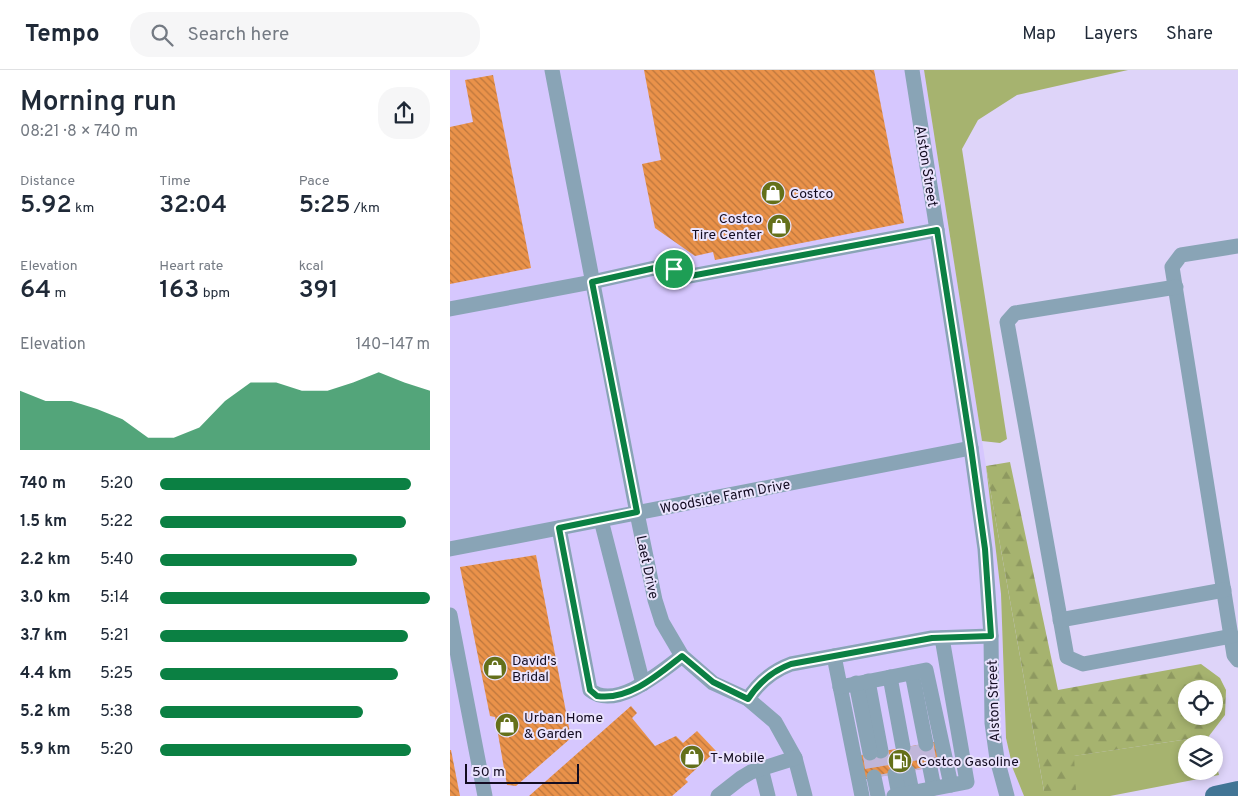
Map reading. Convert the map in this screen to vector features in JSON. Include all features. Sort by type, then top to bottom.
[{"type":"main road","points":[[1215,796],[1238,791]]},
{"type":"street","name":"Laet Drive","points":[[552,70],[637,512],[659,614],[682,656],[713,682],[748,699],[775,722],[795,758],[805,796]]},
{"type":"street","name":"Alston Street","points":[[912,70],[985,549],[991,636],[992,723],[997,759],[1007,796]]},
{"type":"street","points":[[450,309],[592,282],[668,265],[685,277],[937,230]]},
{"type":"street","points":[[1238,246],[1181,255],[1172,267],[1230,599],[1234,655],[1238,660]]},
{"type":"street","points":[[1176,287],[1015,313],[1007,322],[1066,657],[1083,664],[1232,636]]},
{"type":"street","name":"Woodside Farm Drive","points":[[450,549],[971,448]]},
{"type":"street","points":[[601,520],[643,684]]},
{"type":"street","points":[[559,528],[590,690],[597,696],[614,695],[635,689],[682,656]]},
{"type":"street","points":[[1060,620],[1230,599]]},
{"type":"street","points":[[450,615],[485,796]]},
{"type":"street","points":[[748,699],[758,685],[776,670],[791,664],[932,638],[991,636]]},
{"type":"street","points":[[918,791],[967,782],[942,638]]},
{"type":"street","points":[[834,656],[879,679],[926,670],[918,791]]},
{"type":"street","points":[[879,679],[897,749]]},
{"type":"street","points":[[879,679],[897,749]]},
{"type":"street","points":[[879,679],[897,749]]},
{"type":"street","points":[[879,679],[897,749]]},
{"type":"street","points":[[862,796],[879,679]]},
{"type":"street","points":[[718,796],[741,778],[760,768],[795,758]]},
{"type":"street","points":[[760,768],[768,796]]},
{"type":"street","points":[[902,773],[918,791]]},
{"type":"street","points":[[902,773],[918,791]]},
{"type":"street","points":[[902,773],[918,791]]},
{"type":"street","points":[[869,796],[902,773]]},
{"type":"street","points":[[878,796],[902,773]]},
{"type":"shaded area","points":[[450,70],[924,70],[986,466],[1001,594],[1006,738],[1013,769],[1024,796],[450,796]]},
{"type":"green space","points":[[924,70],[1128,70],[1017,95],[978,120],[962,149],[1007,439],[1000,443],[982,441]]},
{"type":"green space","points":[[1010,462],[1058,690],[1201,664],[1221,680],[1178,680],[1178,725],[1217,725],[1210,735],[1178,735],[1178,741],[1074,756],[1076,790],[1044,791],[986,466]]},
{"type":"green space","points":[[986,466],[1044,791],[1073,756],[1178,741],[1178,780],[1193,780],[1110,796],[1024,796],[1013,769],[1006,738],[1001,594]]},
{"type":"green space","points":[[1223,684],[1226,690],[1225,715],[1223,718]]},
{"type":"building","name":"Costco","points":[[644,70],[874,70],[904,223],[715,260],[713,252],[695,256],[655,228],[642,164],[661,160]]},
{"type":"building","points":[[493,75],[531,268],[450,284],[450,127],[473,122],[465,80]]},
{"type":"building","points":[[536,555],[571,738],[516,786],[507,785],[495,717],[490,716],[460,567]]},
{"type":"building","points":[[631,706],[637,713],[632,718],[655,746],[676,736],[683,743],[697,731],[716,751],[685,779],[688,782],[672,796],[529,796]]},
{"type":"building","name":"Costco Gasoline","points":[[939,741],[944,765],[861,780],[857,756]]},
{"type":"building","points":[[451,750],[460,796],[450,796]]},
{"type":"tunnel","points":[[926,744],[930,768]]},
{"type":"tunnel","points":[[912,746],[917,770]]},
{"type":"tunnel","points":[[881,751],[885,776]]},
{"type":"tunnel","points":[[870,753],[874,777]]},
{"type":"place","name":"Costco","points":[[773,193]]},
{"type":"place","name":"Costco Tire Center","points":[[779,226]]},
{"type":"place","name":"David's Bridal","points":[[495,668]]},
{"type":"place","name":"Urban Home & Garden","points":[[507,725]]},
{"type":"place","name":"T-Mobile","points":[[692,757]]},
{"type":"place","name":"Costco Gasoline","points":[[900,761]]},
{"type":"route","points":[[937,230],[985,549],[991,636],[932,638],[791,664],[776,670],[758,685],[748,699],[713,682],[682,656],[635,689],[603,697],[597,696],[590,690],[559,528],[637,512],[592,282],[668,265],[674,269],[685,277],[937,230]]}]
